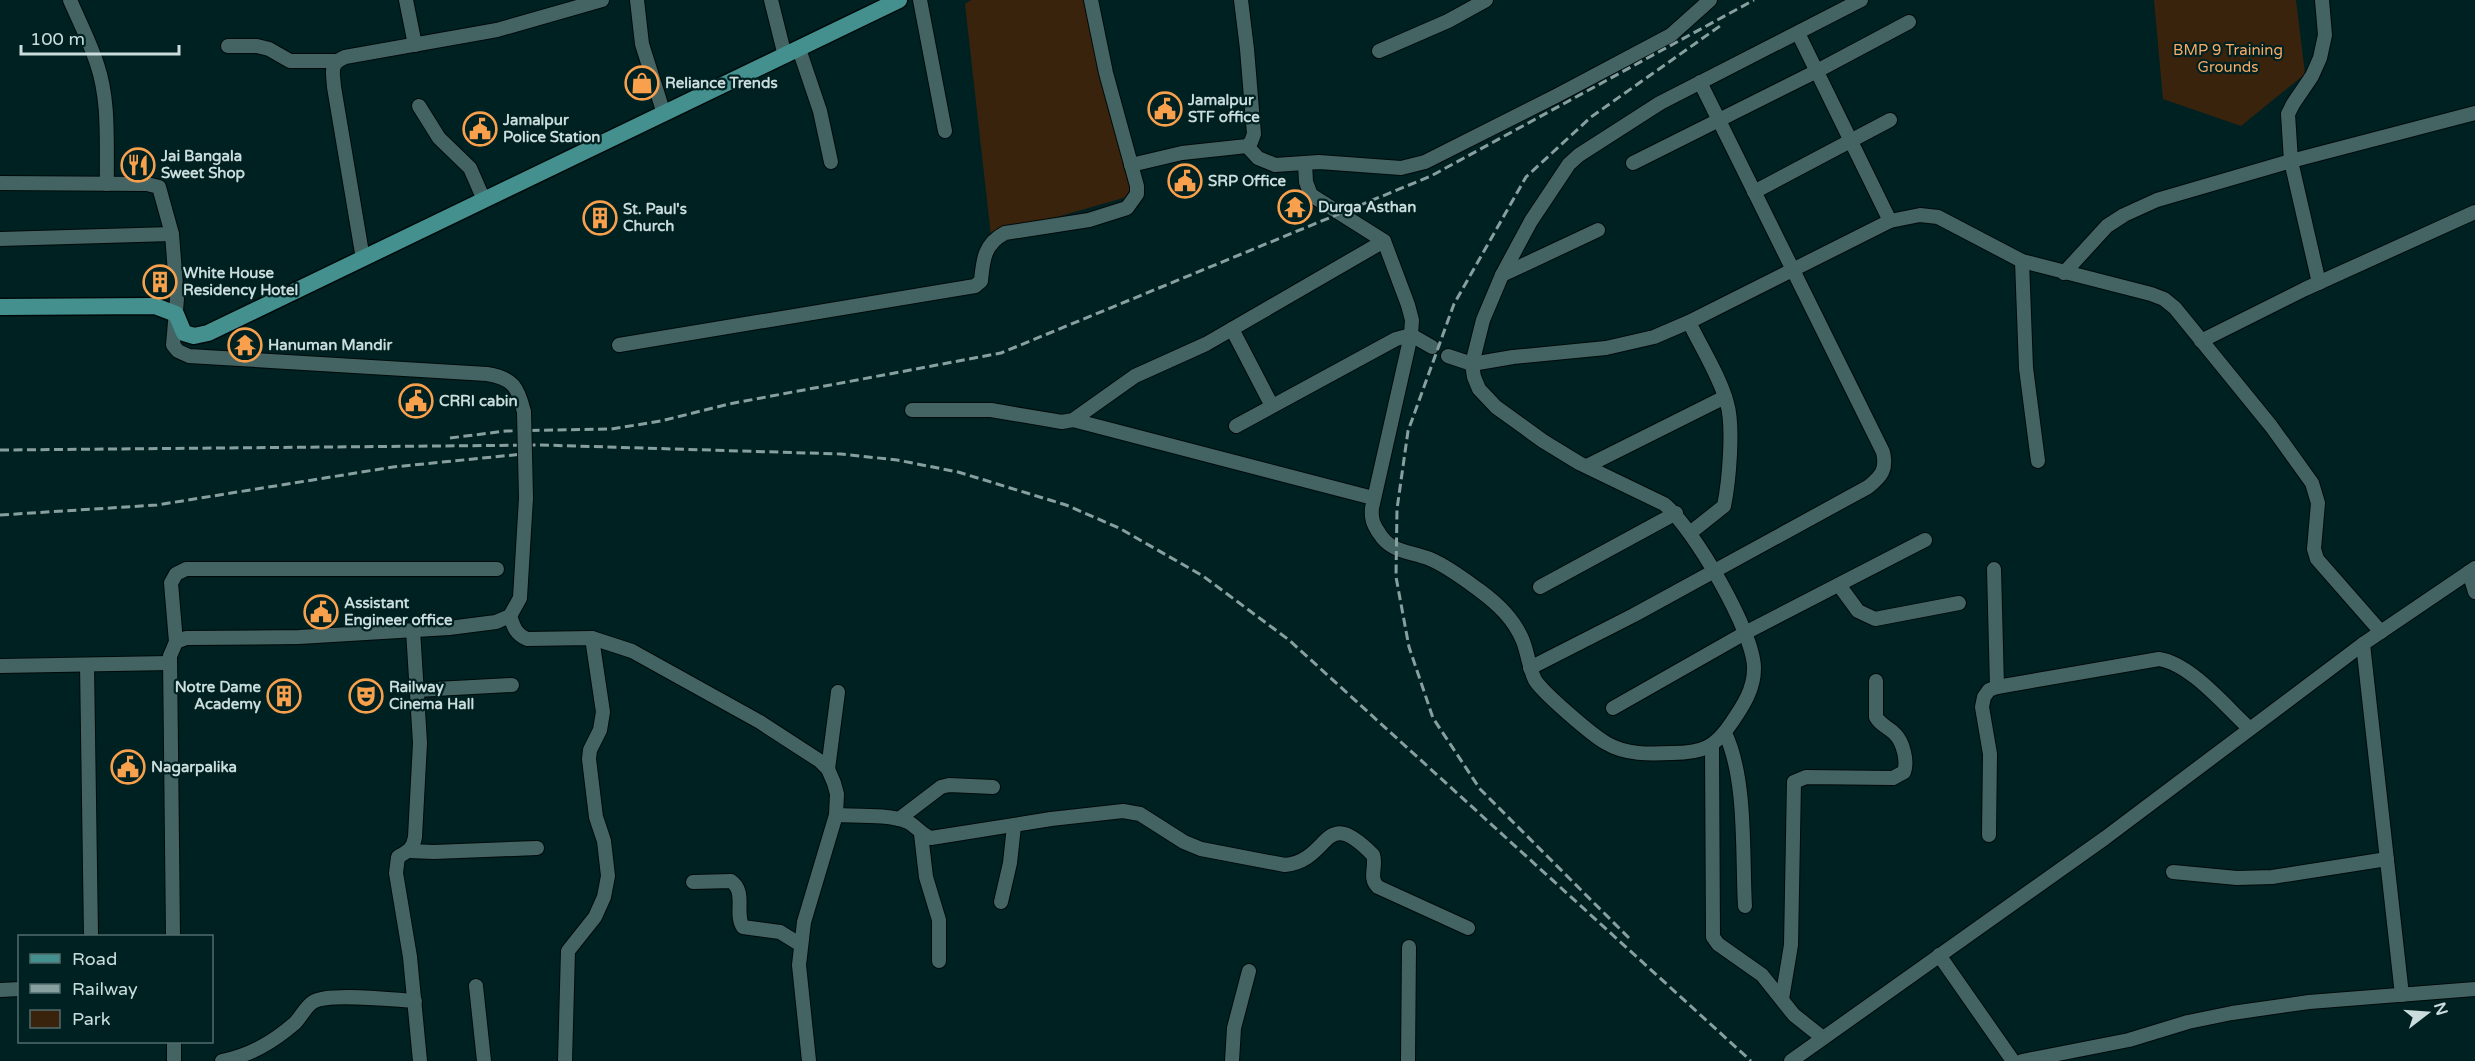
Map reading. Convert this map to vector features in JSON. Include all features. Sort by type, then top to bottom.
[{"type":"main road","points":[[0,307],[155,306],[176,314],[184,333],[194,336],[208,333],[899,0]]},
{"type":"street","points":[[70,0],[97,64],[102,84],[105,102],[107,184]]},
{"type":"street","points":[[406,0],[415,45]]},
{"type":"street","points":[[228,46],[269,49],[290,61],[336,61],[345,57],[497,30],[602,0]]},
{"type":"street","points":[[638,0],[642,44],[664,114]]},
{"type":"street","points":[[771,0],[820,111],[831,162]]},
{"type":"street","points":[[920,0],[945,131]]},
{"type":"street","points":[[619,345],[975,286],[981,281],[987,247],[994,239],[1005,234],[1089,220],[1127,208],[1137,194],[1106,73],[1091,0]]},
{"type":"street","points":[[1131,165],[1182,153],[1247,146],[1251,142],[1254,134],[1241,0]]},
{"type":"street","points":[[1379,51],[1448,21],[1486,0]]},
{"type":"street","points":[[1305,164],[1306,182],[1311,195],[1384,242],[1412,320],[1411,335],[1373,498],[1371,520],[1389,546],[1436,562],[1497,604],[1512,621],[1522,639],[1530,668],[1540,687],[1605,743],[1640,754],[1702,751],[1725,733],[1741,710],[1751,689],[1754,658],[1745,633],[1690,533],[1676,513],[1664,504],[1587,466],[1543,441],[1496,407],[1479,389],[1472,364],[1483,320],[1502,274],[1531,221],[1569,164],[1660,103],[1861,0]]},
{"type":"street","points":[[2319,283],[2291,161],[2288,114],[2312,76],[2320,58],[2325,35],[2322,0]]},
{"type":"street","points":[[1247,146],[1258,158],[1275,165],[1357,163],[1401,168],[1425,162],[1671,35],[1683,26],[1701,3]]},
{"type":"street","points":[[1633,163],[1909,22]]},
{"type":"street","points":[[1798,33],[1890,221]]},
{"type":"street","points":[[336,61],[333,67],[334,87],[363,259]]},
{"type":"street","points":[[1530,668],[1868,487],[1881,476],[1886,465],[1883,452],[1700,82]]},
{"type":"street","points":[[419,106],[439,138],[470,168],[484,200]]},
{"type":"street","points":[[2064,273],[2092,239],[2124,215],[2157,200],[2291,161],[2475,113]]},
{"type":"street","points":[[1754,192],[1890,120]]},
{"type":"street","points":[[0,183],[147,184],[159,187],[172,234],[177,299],[173,345],[178,351],[189,356],[487,374],[504,377],[512,383],[520,396],[524,412],[526,498],[520,598],[510,616],[496,622],[413,630],[299,637],[186,638],[176,642]]},
{"type":"street","points":[[2201,341],[2319,283],[2475,212]]},
{"type":"street","points":[[1448,356],[1472,364],[1513,357],[1631,344],[1663,334],[1689,322],[1890,221],[1920,215],[1938,217],[2022,261],[2164,299],[2175,308],[2271,426],[2312,483],[2318,503],[2314,549],[2317,559],[2380,632]]},
{"type":"street","points":[[1502,274],[1598,230]]},
{"type":"street","points":[[0,239],[172,234]]},
{"type":"street","points":[[1073,420],[1135,376],[1206,344],[1384,242]]},
{"type":"street","points":[[2022,261],[2026,368],[2038,461]]},
{"type":"street","points":[[1689,322],[1725,397],[1730,415],[1724,506],[1690,533]]},
{"type":"street","points":[[1233,329],[1272,406]]},
{"type":"street","points":[[203,357],[208,333]]},
{"type":"street","points":[[1236,426],[1396,339],[1411,335],[1432,347]]},
{"type":"street","points":[[1587,466],[1725,397]]},
{"type":"street","points":[[912,410],[991,410],[1062,422],[1073,420],[1373,498]]},
{"type":"street","points":[[1540,587],[1676,513]]},
{"type":"street","points":[[1613,708],[1745,633],[1925,540]]},
{"type":"street","points":[[173,935],[170,656],[176,642],[171,583],[176,574],[186,569],[497,569]]},
{"type":"street","points":[[1994,569],[1996,687]]},
{"type":"street","points":[[1791,1061],[2105,838],[2363,644],[2472,570],[2475,592]]},
{"type":"street","points":[[1839,585],[1858,611],[1875,619],[1885,619],[1959,603]]},
{"type":"street","points":[[510,616],[519,635],[527,639],[592,638],[632,651],[760,722],[820,761],[828,769],[837,794],[836,815],[804,922],[799,965],[809,1061]]},
{"type":"street","points":[[410,851],[415,837],[420,743],[413,630]]},
{"type":"street","points":[[565,1061],[568,951],[595,917],[604,897],[608,876],[604,841],[596,817],[589,759],[590,750],[600,730],[603,712],[592,638]]},
{"type":"street","points":[[2363,644],[2402,995]]},
{"type":"street","points":[[1989,835],[1990,754],[1982,707],[1984,697],[1989,690],[1996,687],[2159,659],[2168,661],[2189,673],[2249,728]]},
{"type":"street","points":[[0,666],[170,663]]},
{"type":"street","points":[[87,664],[91,935]]},
{"type":"street","points":[[1782,999],[1791,945],[1794,782],[1806,777],[1893,778],[1904,772],[1906,765],[1899,739],[1876,717],[1876,681]]},
{"type":"street","points":[[417,690],[512,686]]},
{"type":"street","points":[[828,769],[838,692]]},
{"type":"street","points":[[1725,733],[1732,748],[1739,793],[1745,906]]},
{"type":"street","points":[[1712,745],[1713,937],[1718,944],[1762,975],[1801,1021],[1823,1038]]},
{"type":"street","points":[[899,819],[941,787],[949,785],[993,787]]},
{"type":"street","points":[[836,815],[899,819],[910,823],[921,834],[939,838],[1101,813],[1132,812],[1140,814],[1184,842],[1201,849],[1285,865],[1296,864],[1308,858],[1331,834],[1338,832],[1346,834],[1373,855],[1375,860],[1373,878],[1378,887],[1468,928]]},
{"type":"street","points":[[1001,902],[1010,863],[1014,826]]},
{"type":"street","points":[[921,834],[926,877],[939,920],[939,961]]},
{"type":"street","points":[[420,1061],[415,1001],[396,873],[398,856],[410,851],[537,848]]},
{"type":"street","points":[[2173,873],[2237,878],[2272,877],[2387,859]]},
{"type":"street","points":[[693,882],[731,881],[737,886],[741,907],[740,923],[743,927],[780,932],[801,945]]},
{"type":"street","points":[[1408,1061],[1409,947]]},
{"type":"street","points":[[1939,955],[2013,1061]]},
{"type":"street","points":[[1232,1061],[1234,1028],[1249,971]]},
{"type":"street","points":[[476,986],[484,1061]]},
{"type":"street","points":[[0,990],[18,989]]},
{"type":"street","points":[[2022,1061],[2129,1040],[2188,1022],[2232,1013],[2310,1002],[2475,989]]},
{"type":"street","points":[[222,1061],[240,1059],[264,1047],[296,1022],[313,1002],[338,997],[415,1001]]},
{"type":"street","points":[[174,1043],[174,1061]]},
{"type":"street","points":[[473,1061],[478,1061]]},
{"type":"green space","points":[[971,0],[1093,0],[1137,194],[991,236],[965,4]]},
{"type":"green space","name":"BMP 9 Training Grounds","points":[[2154,0],[2296,0],[2305,74],[2241,126],[2163,99]]},
{"type":"railway","points":[[450,438],[506,431],[611,429],[661,421],[729,404],[1001,353],[1431,176],[1754,0]]},
{"type":"railway","points":[[1629,938],[1480,789],[1433,718],[1409,647],[1396,577],[1397,509],[1408,431],[1454,304],[1526,177],[1591,117],[1720,26]]},
{"type":"railway","points":[[0,450],[541,445],[841,454],[897,460],[958,472],[1066,505],[1119,528],[1203,576],[1289,640],[1751,1061]]},
{"type":"railway","points":[[0,515],[157,505],[393,467],[533,453]]},
{"type":"place","name":"Reliance Trends","points":[[642,83]]},
{"type":"place","name":"Jamalpur STF office","points":[[1165,109]]},
{"type":"place","name":"Jamalpur Police Station","points":[[480,129]]},
{"type":"place","name":"Jai Bangala Sweet Shop","points":[[138,165]]},
{"type":"place","name":"SRP Office","points":[[1185,181]]},
{"type":"place","name":"Durga Asthan","points":[[1295,207]]},
{"type":"place","name":"St. Paul's Church","points":[[600,218]]},
{"type":"place","name":"White House Residency Hotel","points":[[160,282]]},
{"type":"place","name":"Hanuman Mandir","points":[[245,345]]},
{"type":"place","name":"CRRI cabin","points":[[416,401]]},
{"type":"place","name":"Assistant Engineer office","points":[[321,612]]},
{"type":"place","name":"Notre Dame Academy","points":[[284,696]]},
{"type":"place","name":"Railway Cinema Hall","points":[[366,696]]},
{"type":"place","name":"Nagarpalika","points":[[128,767]]}]
